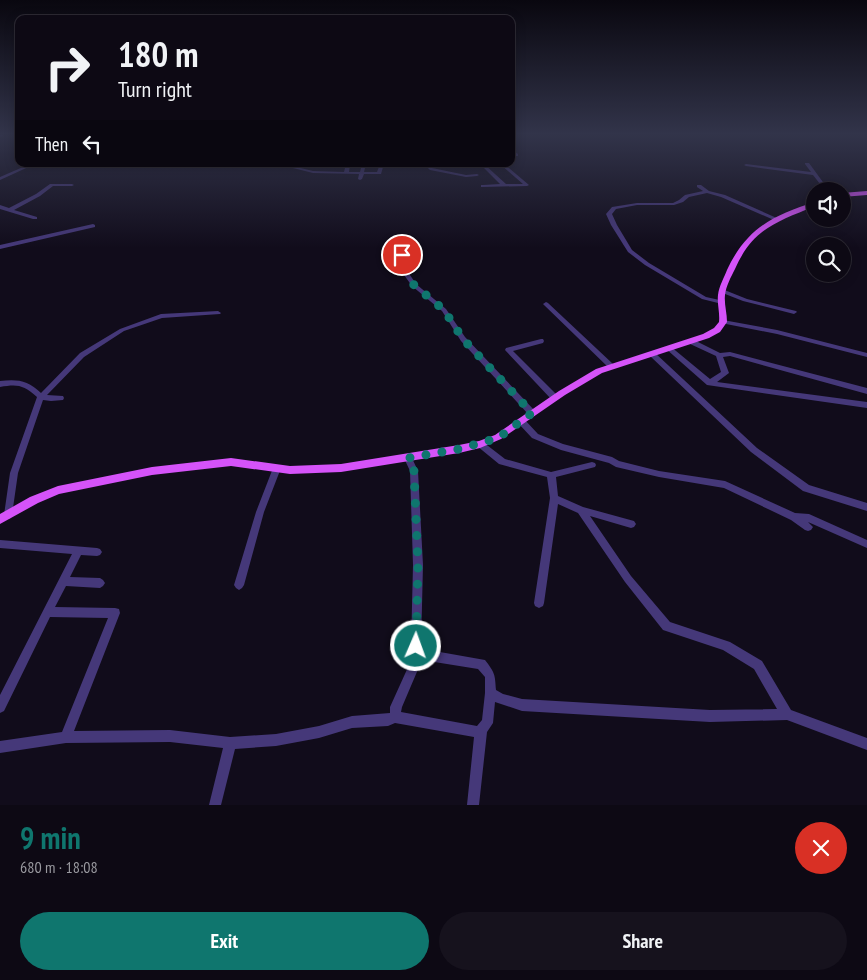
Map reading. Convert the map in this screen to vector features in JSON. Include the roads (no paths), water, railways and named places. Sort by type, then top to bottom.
[{"type":"main road","points":[[851,194],[867,193]]},
{"type":"main road","points":[[4,517],[34,500],[58,490],[152,471],[231,462],[290,470],[341,468],[408,458],[480,444],[498,438],[555,398],[611,366],[690,342],[717,330],[723,322],[722,291],[735,259],[756,231],[776,219],[806,207]]},
{"type":"street","points":[[0,179],[14,173]]},
{"type":"street","points":[[318,173],[379,173],[378,180]]},
{"type":"street","points":[[360,180],[362,173]]},
{"type":"street","points":[[448,173],[466,176],[477,175]]},
{"type":"street","points":[[491,173],[504,185]]},
{"type":"street","points":[[483,186],[527,185],[512,173]]},
{"type":"street","points":[[770,173],[815,176]]},
{"type":"street","points":[[813,173],[820,182]]},
{"type":"street","points":[[11,209],[38,195],[52,185],[72,185]]},
{"type":"street","points":[[699,186],[707,192],[723,196],[776,219]]},
{"type":"street","points":[[707,192],[687,196],[674,204],[637,204],[614,208],[609,214],[630,251],[647,264],[704,298],[722,302]]},
{"type":"street","points":[[0,207],[35,218]]},
{"type":"street","points":[[0,247],[93,226]]},
{"type":"street","points":[[394,247],[402,255],[407,275],[414,285],[444,310],[463,339],[532,413]]},
{"type":"street","points":[[722,291],[745,300],[794,312]]},
{"type":"street","points":[[546,304],[611,366]]},
{"type":"street","points":[[4,517],[14,473],[40,398],[82,355],[122,330],[160,316],[218,313]]},
{"type":"street","points":[[723,322],[777,332],[867,355]]},
{"type":"street","points":[[541,341],[508,350],[555,398]]},
{"type":"street","points":[[690,342],[719,356],[730,354],[867,391]]},
{"type":"street","points":[[668,348],[710,383],[867,405]]},
{"type":"street","points":[[652,354],[754,450],[806,488],[867,507]]},
{"type":"street","points":[[710,383],[725,373],[719,356]]},
{"type":"street","points":[[0,384],[14,382],[25,384],[40,398],[60,398]]},
{"type":"street","points":[[521,421],[535,436],[561,447],[612,460],[616,464],[659,474],[724,485],[794,517],[808,527]]},
{"type":"street","points":[[480,444],[502,462],[551,475],[592,465]]},
{"type":"street","points":[[395,717],[396,707],[419,654],[416,646],[418,565],[414,471],[408,458]]},
{"type":"street","points":[[239,585],[260,512],[277,468]]},
{"type":"street","points":[[538,603],[554,498],[551,475]]},
{"type":"street","points":[[554,498],[581,510],[631,524]]},
{"type":"street","points":[[581,510],[628,579],[667,626],[726,646],[758,666],[787,714]]},
{"type":"street","points":[[794,517],[806,518],[867,544]]},
{"type":"street","points":[[0,544],[97,552]]},
{"type":"street","points":[[0,708],[78,551]]},
{"type":"street","points":[[63,581],[100,583]]},
{"type":"street","points":[[47,612],[116,613],[66,737]]},
{"type":"street","points":[[0,746],[66,737],[170,736],[230,743],[276,740],[319,732],[352,722],[388,720],[395,717],[478,732],[481,730],[487,723],[491,693],[490,675],[481,664],[419,654]]},
{"type":"street","points":[[491,693],[501,699],[522,705],[710,716],[787,714],[867,744]]},
{"type":"street","points":[[473,805],[481,730]]},
{"type":"street","points":[[215,805],[230,743]]}]
